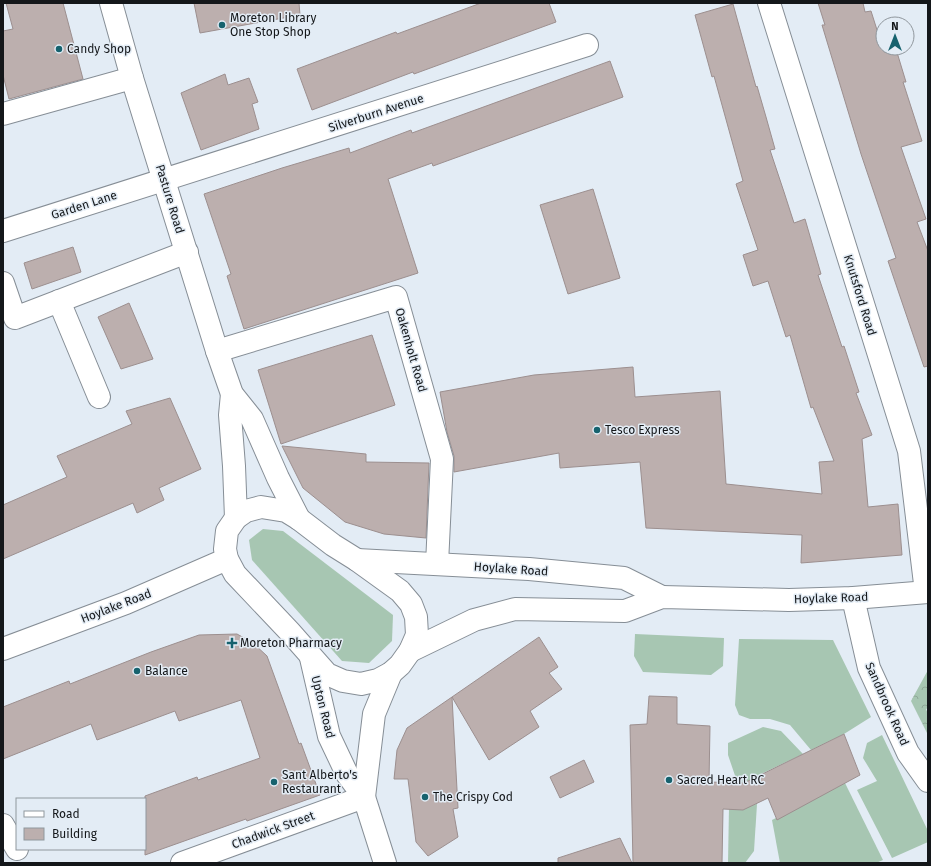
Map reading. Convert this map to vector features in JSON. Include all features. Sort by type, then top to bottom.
[{"type":"main road","name":"Pasture Road","points":[[111,3],[132,78],[217,351],[232,394],[252,419],[278,478],[299,519]]},
{"type":"main road","name":"Knutsford Road","points":[[769,3],[909,451],[927,592]]},
{"type":"main road","name":"Silverburn Avenue","points":[[164,180],[587,45]]},
{"type":"main road","points":[[3,114],[132,78]]},
{"type":"main road","name":"Garden Lane","points":[[3,231],[164,180]]},
{"type":"main road","points":[[5,295],[15,318],[187,252]]},
{"type":"main road","name":"Oakenholt Road","points":[[217,351],[396,297],[442,459],[437,564]]},
{"type":"main road","points":[[59,301],[99,397]]},
{"type":"main road","name":"Pasture Road","points":[[232,394],[230,415],[236,518]]},
{"type":"main road","points":[[261,507],[286,511],[400,591],[411,604],[416,617],[417,635],[410,652],[400,665],[391,674],[378,680],[361,684],[343,681],[327,674],[235,574],[227,559],[225,549],[228,531],[236,518],[246,511],[261,507]]},
{"type":"main road","name":"Hoylake Road","points":[[3,649],[126,603],[227,559]]},
{"type":"main road","name":"Hoylake Road","points":[[357,560],[529,569],[624,578],[662,597]]},
{"type":"main road","name":"Hoylake Road","points":[[410,652],[474,620],[516,610],[625,611],[662,597],[789,600],[854,598],[927,592]]},
{"type":"main road","name":"Sandbrook Road","points":[[854,598],[869,668],[908,753],[928,781]]},
{"type":"main road","name":"Upton Road","points":[[311,656],[329,736],[347,774],[364,797],[385,863]]},
{"type":"main road","name":"Upton Road","points":[[364,797],[374,714],[391,674]]},
{"type":"main road","name":"Chadwick Street","points":[[182,863],[364,797]]},
{"type":"main road","points":[[3,825],[16,847]]},
{"type":"main road","points":[[18,850],[25,863]]},
{"type":"green space","points":[[263,529],[283,531],[393,615],[392,641],[369,663],[342,661],[252,560],[249,540]]},
{"type":"green space","points":[[635,634],[724,638],[723,666],[711,675],[643,672],[634,656]]},
{"type":"green space","points":[[739,639],[833,640],[871,717],[844,734],[811,750],[790,725],[770,719],[750,719],[739,715],[735,705]]},
{"type":"green space","points":[[928,670],[928,708],[926,709],[928,714],[928,735],[911,701]]},
{"type":"green space","points":[[763,727],[781,731],[803,754],[757,776],[763,788],[743,799],[728,755],[728,743]]},
{"type":"green space","points":[[882,735],[928,831],[928,842],[892,858],[857,790],[877,781],[863,758],[867,743]]},
{"type":"green space","points":[[845,783],[883,860],[876,863],[780,863],[772,820]]},
{"type":"green space","points":[[757,804],[754,851],[745,863],[728,863],[729,807]]},
{"type":"building","points":[[6,3],[63,3],[83,79],[9,99],[3,75],[3,31],[13,29]]},
{"type":"building","name":"Moreton Library One Stop Shop","points":[[194,3],[299,3],[300,15],[200,33]]},
{"type":"building","points":[[481,3],[549,3],[556,22],[414,74],[413,72],[312,110],[297,69],[396,32],[397,34]]},
{"type":"building","points":[[818,3],[863,3],[865,12],[871,11],[875,24],[875,56],[898,56],[906,82],[903,82],[922,141],[901,147],[926,219],[917,222],[928,251],[928,366],[924,367],[888,261],[896,258],[861,154],[822,25],[825,25]]},
{"type":"building","points":[[733,4],[775,149],[770,150],[794,223],[805,219],[821,274],[818,275],[842,347],[844,346],[859,392],[856,393],[872,435],[862,439],[868,507],[898,504],[902,555],[801,563],[802,535],[646,528],[640,462],[560,468],[559,453],[454,472],[454,456],[447,432],[440,392],[534,375],[633,367],[635,397],[720,391],[726,484],[822,494],[819,462],[834,461],[813,407],[811,408],[790,335],[786,337],[768,281],[753,286],[743,255],[758,250],[736,184],[743,181],[714,76],[712,77],[695,15]]},
{"type":"building","points":[[610,61],[623,97],[433,166],[432,163],[388,179],[418,273],[244,329],[227,276],[231,274],[204,194],[349,148],[350,153],[411,130],[412,133]]},
{"type":"building","points":[[225,74],[228,85],[249,78],[258,102],[252,104],[259,129],[201,150],[181,93]]},
{"type":"building","points":[[593,189],[620,278],[568,294],[540,205]]},
{"type":"building","points":[[73,247],[81,272],[32,289],[24,263]]},
{"type":"building","points":[[129,303],[153,359],[121,369],[98,317]]},
{"type":"building","points":[[372,335],[395,405],[281,444],[258,370]]},
{"type":"building","points":[[170,398],[201,469],[159,488],[164,500],[137,513],[133,503],[3,559],[3,505],[67,477],[57,456],[132,424],[126,411]]},
{"type":"building","points":[[282,446],[366,454],[366,462],[429,463],[426,538],[384,534],[345,522],[303,488]]},
{"type":"building","points":[[237,634],[253,643],[267,656],[299,744],[301,743],[320,795],[247,821],[246,819],[145,855],[145,796],[197,777],[198,780],[260,758],[241,700],[179,721],[175,711],[97,740],[91,724],[3,759],[3,707],[69,681],[70,684],[199,635]]},
{"type":"building","points":[[539,637],[558,667],[549,673],[562,689],[530,711],[539,727],[489,760],[452,697]]},
{"type":"building","points":[[649,696],[677,697],[677,724],[710,726],[709,782],[744,783],[844,734],[860,775],[777,820],[768,798],[743,810],[723,809],[722,863],[633,863],[630,725],[647,724]]},
{"type":"building","points":[[452,697],[458,808],[453,809],[458,837],[428,856],[416,842],[408,779],[394,779],[397,750],[407,728]]},
{"type":"building","points":[[584,760],[594,782],[560,798],[550,777]]},
{"type":"building","points":[[620,838],[632,863],[558,863],[558,858]]},
{"type":"place","name":"Moreton Library One Stop Shop","points":[[222,25]]},
{"type":"place","name":"Candy Shop","points":[[59,49]]},
{"type":"place","name":"Tesco Express","points":[[597,430]]},
{"type":"place","name":"Moreton Pharmacy","points":[[232,643]]},
{"type":"place","name":"Balance","points":[[137,671]]},
{"type":"place","name":"Sacred Heart RC","points":[[669,780]]},
{"type":"place","name":"Sant Alberto's Restaurant","points":[[274,782]]},
{"type":"place","name":"The Crispy Cod","points":[[425,797]]}]
